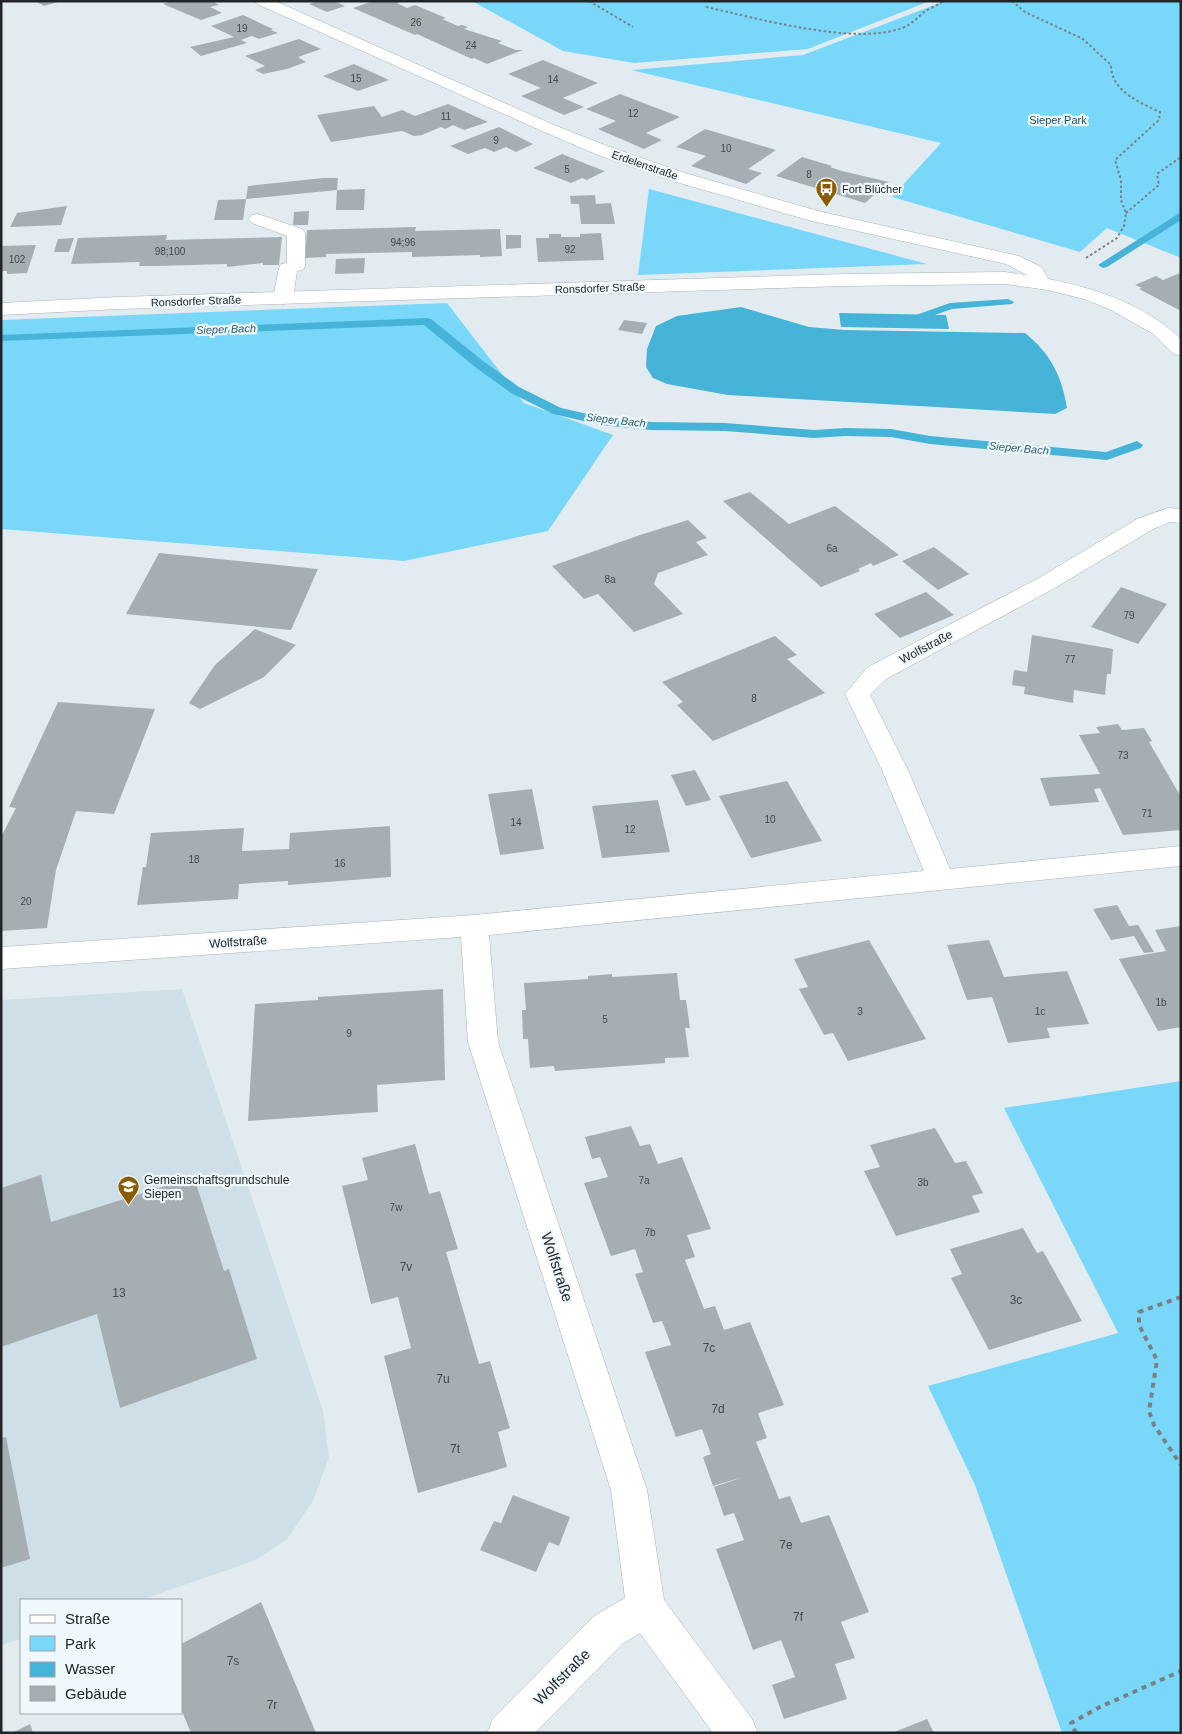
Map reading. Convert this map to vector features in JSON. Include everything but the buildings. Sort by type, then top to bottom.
[{"type":"street","name":"Erdelenstraße","points":[[262,1],[604,151],[682,178],[758,201],[858,226],[1012,260],[1034,271],[1045,283]]},
{"type":"street","points":[[258,219],[296,233],[296,266],[288,268],[283,298]]},
{"type":"street","name":"Ronsdorfer Straße","points":[[1,309],[283,298],[970,277],[1045,283],[1091,295],[1139,316],[1159,329],[1181,350]]},
{"type":"street","name":"Wolfstraße","points":[[941,880],[895,770],[857,694],[877,673],[1045,584],[1145,524],[1168,515],[1181,516]]},
{"type":"street","name":"Wolfstraße","points":[[1,958],[474,926],[1181,856]]},
{"type":"street","name":"Wolfstraße","points":[[474,926],[483,1042],[629,1490],[646,1608],[738,1733]]},
{"type":"street","name":"Wolfstraße","points":[[506,1733],[608,1630],[646,1608]]},
{"type":"path","points":[[589,1],[633,27]]},
{"type":"path","points":[[706,7],[829,32],[876,34],[900,29],[944,1]]},
{"type":"path","points":[[1012,1],[1026,12],[1083,39],[1111,65],[1112,77],[1120,86],[1132,97],[1160,112],[1159,120],[1115,160],[1120,180],[1121,200],[1126,213],[1124,226],[1116,238],[1045,283]]},
{"type":"path","points":[[1126,213],[1159,185],[1158,174],[1181,157]]},
{"type":"path","points":[[1181,1297],[1138,1312],[1139,1325],[1156,1360],[1149,1410],[1154,1425],[1181,1465]]},
{"type":"path","points":[[1076,1733],[1071,1723],[1100,1707],[1181,1672]]},
{"type":"shaded area","name":"Gemeinschaftsgrundschule Siepen","points":[[182,989],[323,1411],[329,1458],[313,1501],[287,1539],[256,1560],[144,1599],[20,1599],[20,1639],[1,1645],[1,1000]]},
{"type":"green space","points":[[472,1],[930,1],[808,49],[634,63],[563,51]]},
{"type":"green space","name":"Sieper Park","points":[[945,1],[1181,1],[1181,258],[1107,228],[1080,252],[892,197],[941,143],[631,70],[803,55]]},
{"type":"green space","points":[[649,189],[927,264],[638,275]]},
{"type":"green space","points":[[447,303],[524,403],[613,435],[548,531],[404,561],[1,529],[1,320]]},
{"type":"green space","points":[[1181,1081],[1181,1733],[1062,1733],[975,1485],[928,1386],[1118,1333],[1004,1108]]},
{"type":"water","points":[[741,307],[809,327],[845,330],[1025,333],[1054,366],[1062,386],[1067,408],[1055,414],[728,395],[667,384],[653,378],[646,367],[647,349],[656,326],[677,316]]},
{"type":"water","points":[[839,313],[946,315],[949,329],[841,327]]},
{"type":"waterway","name":"Sieper Bach","points":[[1103,265],[1181,215]]},
{"type":"waterway","name":"Sieper Bach","points":[[906,322],[950,306],[1008,302]]},
{"type":"waterway","name":"Sieper Bach","points":[[1,338],[427,321],[479,364],[515,390],[557,411],[601,421],[651,426],[725,427],[814,434],[845,432],[891,433],[930,440],[1107,456],[1137,445]]},
{"type":"place","name":"Fort Blücher","points":[[826,208]]},
{"type":"place","name":"Gemeinschaftsgrundschule Siepen","points":[[128,1206]]}]
